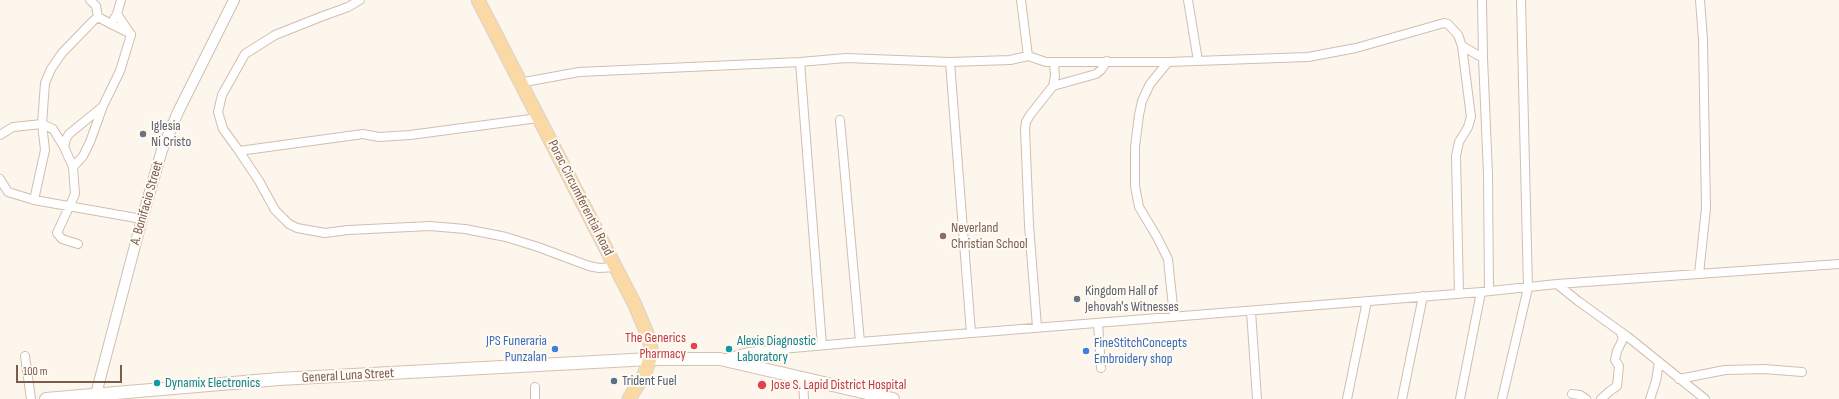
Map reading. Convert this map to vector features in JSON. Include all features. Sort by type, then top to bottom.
[{"type":"main road","name":"Porac Circumferential Road","points":[[478,0],[519,83],[616,267],[635,305],[649,338],[651,348],[650,359],[629,399]]},
{"type":"main road","name":"General Luna Street","points":[[46,399],[279,380],[650,359],[720,360],[893,399]]},
{"type":"street","points":[[90,0],[96,6],[98,18]]},
{"type":"street","points":[[111,24],[117,14],[121,0]]},
{"type":"street","name":"A. Bonifacio Street","points":[[96,394],[142,219],[162,150],[178,112],[234,0]]},
{"type":"street","points":[[360,0],[348,7],[275,35],[245,54],[222,95],[218,112],[223,129],[259,181],[275,210],[289,224],[297,228],[325,233],[348,230],[430,226],[465,229],[506,237],[589,266],[599,268],[616,267]]},
{"type":"street","points":[[1021,0],[1028,56]]},
{"type":"street","points":[[1188,0],[1198,61]]},
{"type":"street","points":[[1460,399],[1485,292],[1488,174],[1482,0]]},
{"type":"street","points":[[1502,399],[1528,288],[1521,0]]},
{"type":"street","points":[[1699,274],[1706,208],[1703,40],[1700,0]]},
{"type":"street","points":[[117,14],[132,35]]},
{"type":"street","points":[[98,18],[132,35]]},
{"type":"street","points":[[34,200],[45,150],[42,124],[45,83],[51,69],[62,53],[93,21],[98,18]]},
{"type":"street","points":[[519,83],[579,72],[800,62],[846,58],[950,62],[1010,60],[1028,56],[1046,62],[1168,62],[1308,57],[1356,48],[1444,23],[1448,24],[1458,35],[1462,46],[1471,117],[1468,127],[1459,142],[1456,156],[1459,294]]},
{"type":"street","points":[[73,167],[83,156],[103,106],[120,71],[132,35]]},
{"type":"street","points":[[1462,46],[1483,58]]},
{"type":"street","points":[[1053,86],[1096,74],[1101,70],[1107,61]]},
{"type":"street","points":[[800,62],[822,345]]},
{"type":"street","points":[[950,62],[971,333]]},
{"type":"street","points":[[1037,328],[1029,225],[1025,129],[1026,122],[1030,115],[1053,86],[1055,76],[1054,62]]},
{"type":"street","points":[[1168,62],[1150,84],[1142,101],[1135,147],[1135,186],[1139,207],[1168,259],[1174,316]]},
{"type":"street","points":[[64,147],[69,134],[103,106]]},
{"type":"street","points":[[239,151],[363,134],[378,137],[410,135],[538,118]]},
{"type":"street","points":[[840,120],[860,342]]},
{"type":"street","points":[[0,135],[13,127],[42,124],[53,129],[64,147],[73,167],[75,194],[57,233],[62,239],[78,244]]},
{"type":"street","points":[[0,179],[4,193],[70,207],[142,219]]},
{"type":"street","points":[[720,360],[748,352],[822,345],[1485,292],[1557,284],[1839,264]]},
{"type":"street","points":[[1557,284],[1705,399]]},
{"type":"street","points":[[1402,399],[1423,296]]},
{"type":"street","points":[[1347,399],[1367,301]]},
{"type":"street","points":[[1251,311],[1257,399]]},
{"type":"street","points":[[1098,323],[1101,368]]},
{"type":"street","points":[[1601,399],[1610,390],[1617,386],[1620,372],[1619,366],[1615,360],[1617,351],[1624,339],[1621,333]]},
{"type":"street","points":[[25,356],[31,399]]},
{"type":"street","points":[[1650,399],[1656,382],[1659,362]]},
{"type":"street","points":[[1679,379],[1725,370],[1764,369],[1802,372]]},
{"type":"street","points":[[802,378],[804,399]]},
{"type":"street","points":[[534,399],[535,387]]},
{"type":"street","points":[[1572,394],[1580,395],[1586,399]]},
{"type":"place","name":"Iglesia Ni Cristo","points":[[143,134]]},
{"type":"place","name":"Neverland Christian School","points":[[943,236]]},
{"type":"place","name":"Kingdom Hall of Jehovah's Witnesses","points":[[1077,299]]},
{"type":"place","name":"The Generics Pharmacy","points":[[694,346]]},
{"type":"place","name":"JPS Funeraria Punzalan","points":[[555,349]]},
{"type":"place","name":"Alexis Diagnostic Laboratory","points":[[729,349]]},
{"type":"place","name":"FineStitchConcepts Embroidery shop","points":[[1086,351]]},
{"type":"place","name":"Trident Fuel","points":[[614,381]]},
{"type":"place","name":"Dynamix Electronics","points":[[157,383]]},
{"type":"place","name":"Jose S. Lapid District Hospital","points":[[762,385]]}]
